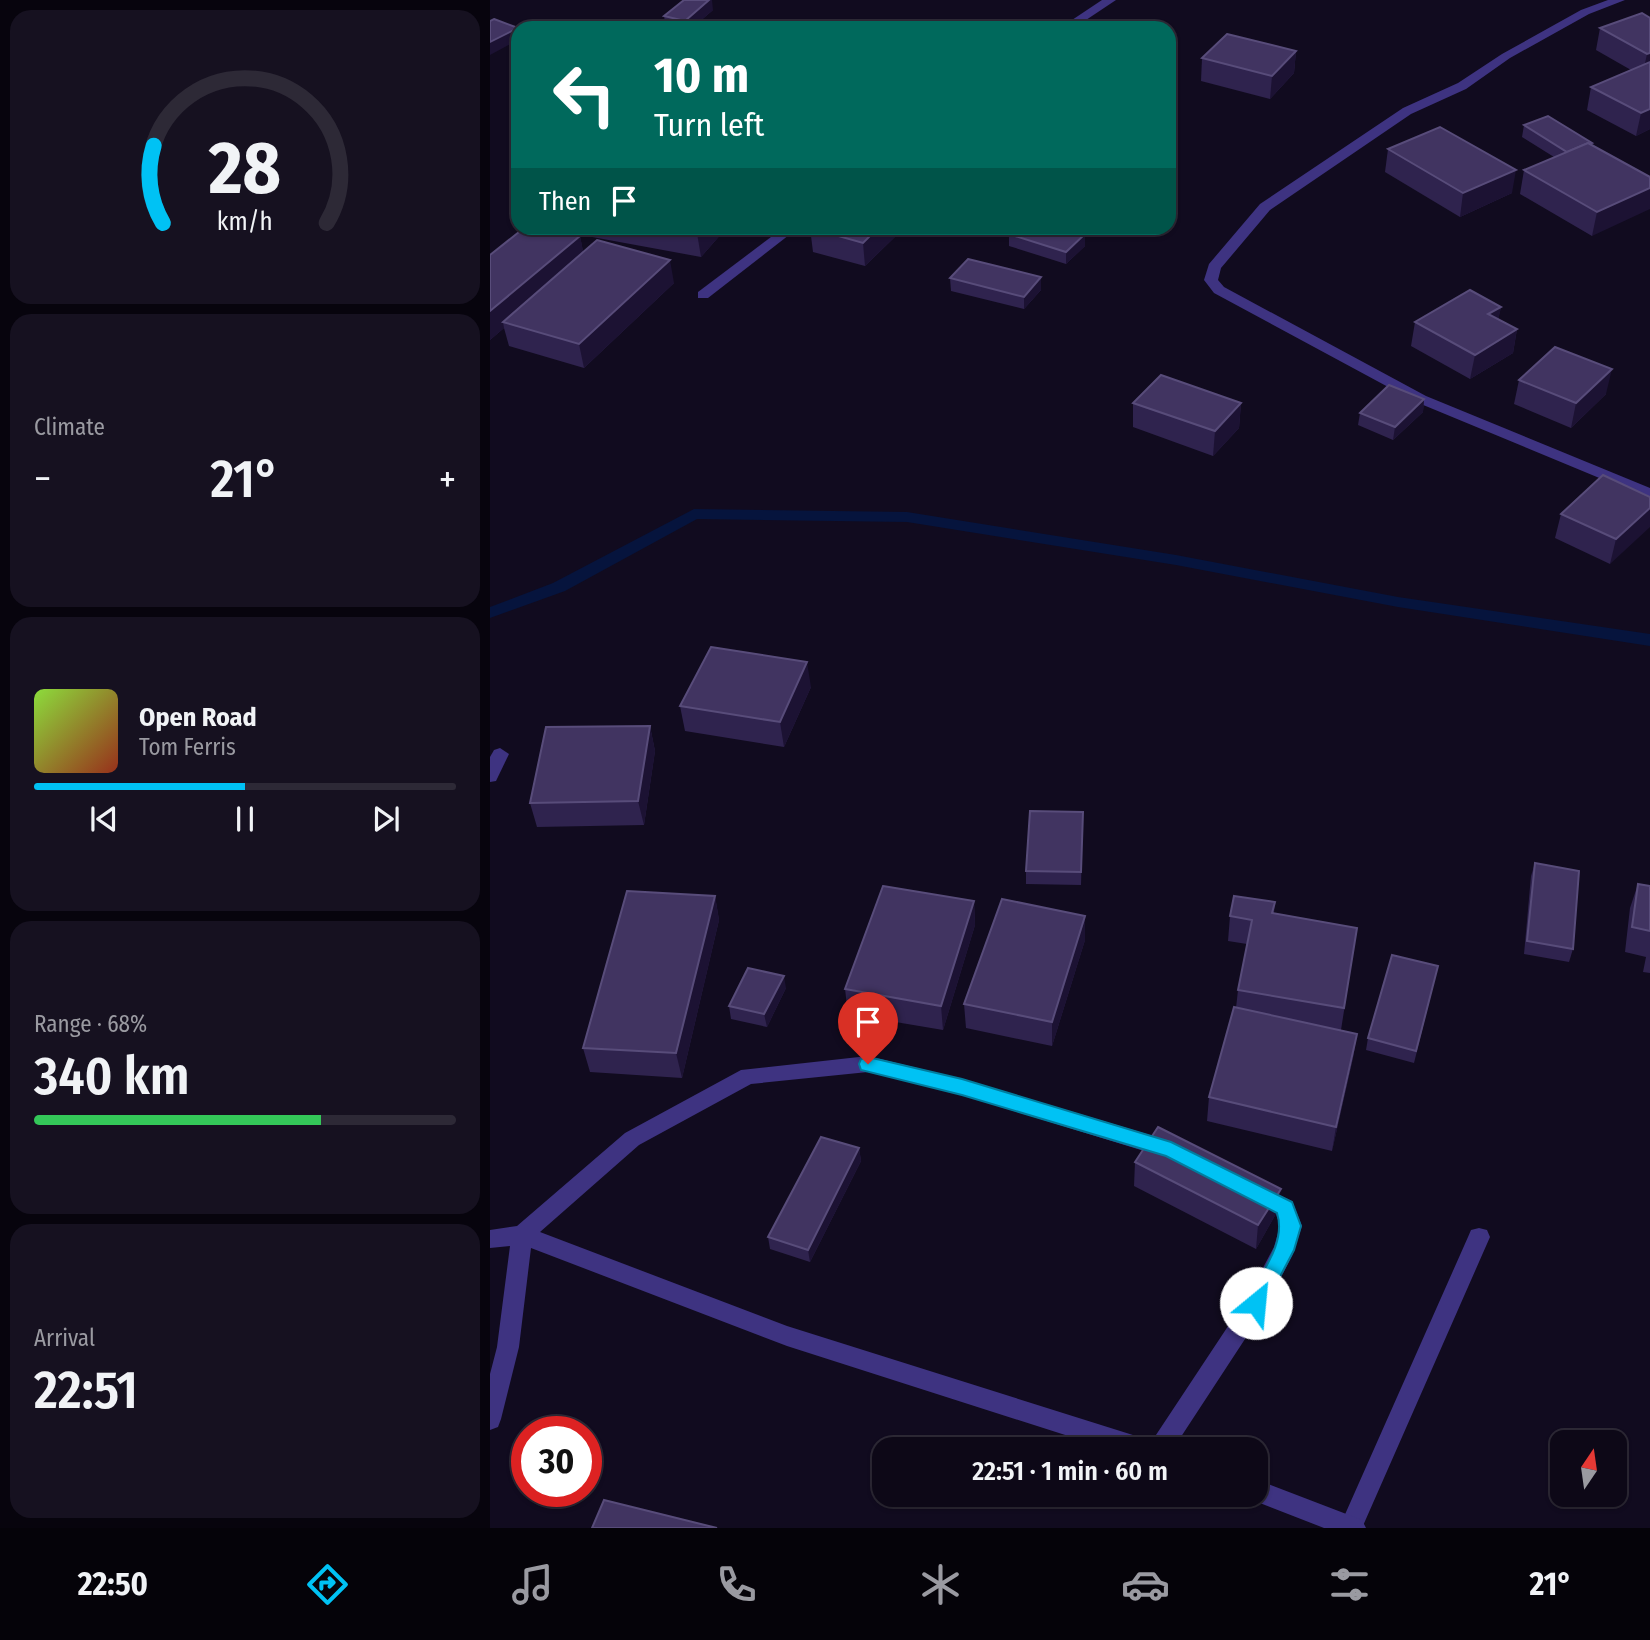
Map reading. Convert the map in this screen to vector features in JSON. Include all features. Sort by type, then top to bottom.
[{"type":"street","points":[[1077,21],[1110,0]]},
{"type":"street","points":[[1619,0],[1585,12],[1506,56],[1462,86],[1407,111],[1265,207],[1214,267],[1211,280],[1219,289],[1421,399],[1650,494]]},
{"type":"street","points":[[703,295],[782,235]]},
{"type":"street","points":[[490,776],[500,754]]},
{"type":"street","points":[[490,1419],[508,1347],[522,1235],[632,1139],[748,1076],[868,1064],[962,1087],[1171,1150],[1194,1161]]},
{"type":"street","points":[[1168,1437],[1256,1303],[1284,1250],[1291,1226],[1285,1208],[1240,1184]]},
{"type":"street","points":[[490,1239],[522,1235],[787,1336],[1106,1437]]},
{"type":"street","points":[[1268,1495],[1352,1527],[1479,1237]]},
{"type":"building","points":[[684,0],[709,0],[685,21],[664,16]]},
{"type":"building","points":[[1642,13],[1650,18],[1650,53],[1647,54],[1600,28]]},
{"type":"building","points":[[494,19],[511,25],[511,32],[490,42],[490,21]]},
{"type":"building","points":[[1227,34],[1296,51],[1272,76],[1202,58]]},
{"type":"building","points":[[1650,62],[1650,109],[1641,113],[1591,87]]},
{"type":"building","points":[[1548,116],[1592,143],[1567,152],[1524,125]]},
{"type":"building","points":[[1440,127],[1516,170],[1463,193],[1388,149]]},
{"type":"building","points":[[1588,143],[1650,177],[1650,188],[1597,212],[1524,170]]},
{"type":"building","points":[[515,235],[580,236],[490,311],[490,255]]},
{"type":"building","points":[[835,235],[871,235],[863,243]]},
{"type":"building","points":[[1012,235],[1084,235],[1066,252]]},
{"type":"building","points":[[597,240],[670,260],[579,344],[503,322]]},
{"type":"building","points":[[968,259],[1041,277],[1024,297],[950,278]]},
{"type":"building","points":[[1470,290],[1501,307],[1488,314],[1517,329],[1475,355],[1415,322]]},
{"type":"building","points":[[1555,347],[1612,369],[1576,403],[1519,380]]},
{"type":"building","points":[[1161,375],[1241,403],[1215,431],[1133,403]]},
{"type":"building","points":[[1389,385],[1424,399],[1395,427],[1360,413]]},
{"type":"building","points":[[1603,475],[1650,497],[1650,508],[1616,539],[1561,514]]},
{"type":"building","points":[[711,647],[807,662],[780,722],[680,706]]},
{"type":"building","points":[[650,726],[638,801],[530,803],[546,727]]},
{"type":"building","points":[[1030,811],[1083,812],[1081,872],[1026,871]]},
{"type":"building","points":[[1535,863],[1579,871],[1573,949],[1527,941]]},
{"type":"building","points":[[1638,884],[1650,886],[1650,931],[1632,927]]},
{"type":"building","points":[[883,886],[974,901],[941,1006],[845,989]]},
{"type":"building","points":[[627,891],[715,896],[676,1053],[583,1048]]},
{"type":"building","points":[[1234,896],[1275,902],[1272,913],[1357,928],[1344,1008],[1238,990],[1252,920],[1230,916]]},
{"type":"building","points":[[1002,899],[1085,916],[1052,1022],[964,1004]]},
{"type":"building","points":[[1392,955],[1438,966],[1416,1051],[1368,1038]]},
{"type":"building","points":[[748,968],[784,976],[764,1014],[729,1006]]},
{"type":"building","points":[[1234,1007],[1357,1034],[1336,1127],[1209,1097]]},
{"type":"building","points":[[1158,1127],[1281,1189],[1258,1225],[1135,1162]]},
{"type":"building","points":[[821,1137],[859,1148],[808,1250],[768,1237]]},
{"type":"building","points":[[604,1500],[717,1528],[592,1528]]},
{"type":"waterway","points":[[490,613],[559,587],[694,514],[907,517],[1176,560],[1398,602],[1650,640]]},
{"type":"route","points":[[868,1064],[962,1087],[1171,1150],[1285,1208],[1291,1226],[1284,1250],[1256,1303]]}]
